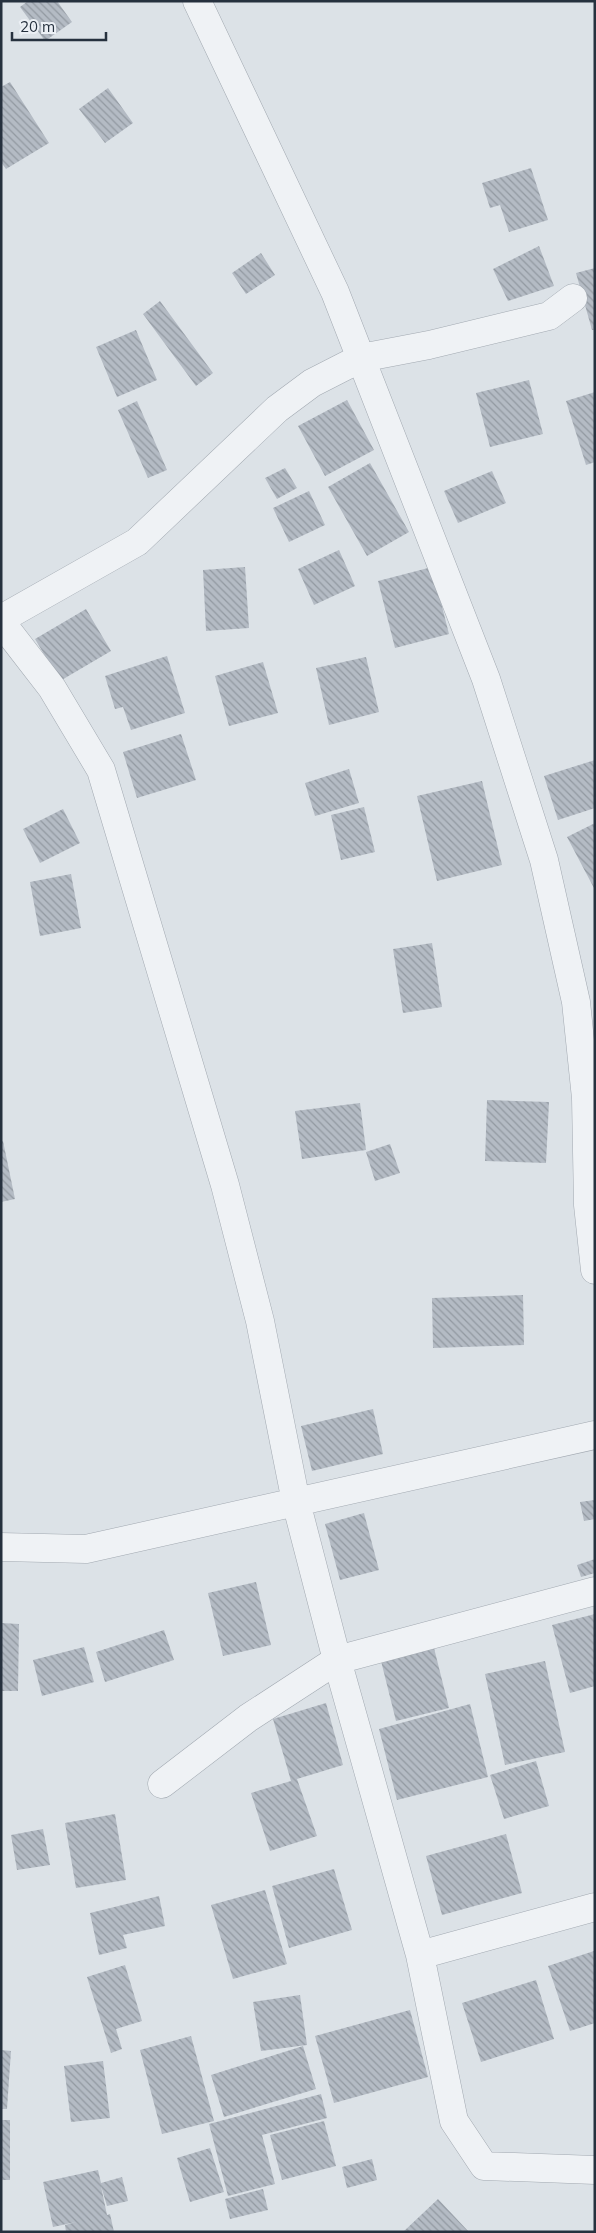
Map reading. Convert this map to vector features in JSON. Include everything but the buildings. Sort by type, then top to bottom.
[{"type":"street","points":[[197,1],[335,292],[486,680],[544,860],[576,1002],[586,1098],[588,1205],[595,1270]]},
{"type":"street","points":[[573,298],[549,316],[429,345],[361,358],[312,383],[276,409],[137,542],[1,620],[52,688],[100,770],[225,1185],[260,1322],[296,1502],[337,1660],[420,1955],[454,2121],[484,2166],[595,2170]]},
{"type":"street","points":[[1,1547],[86,1548],[595,1435]]},
{"type":"street","points":[[162,1784],[248,1718],[337,1660],[595,1590]]},
{"type":"street","points":[[420,1955],[595,1907]]}]
